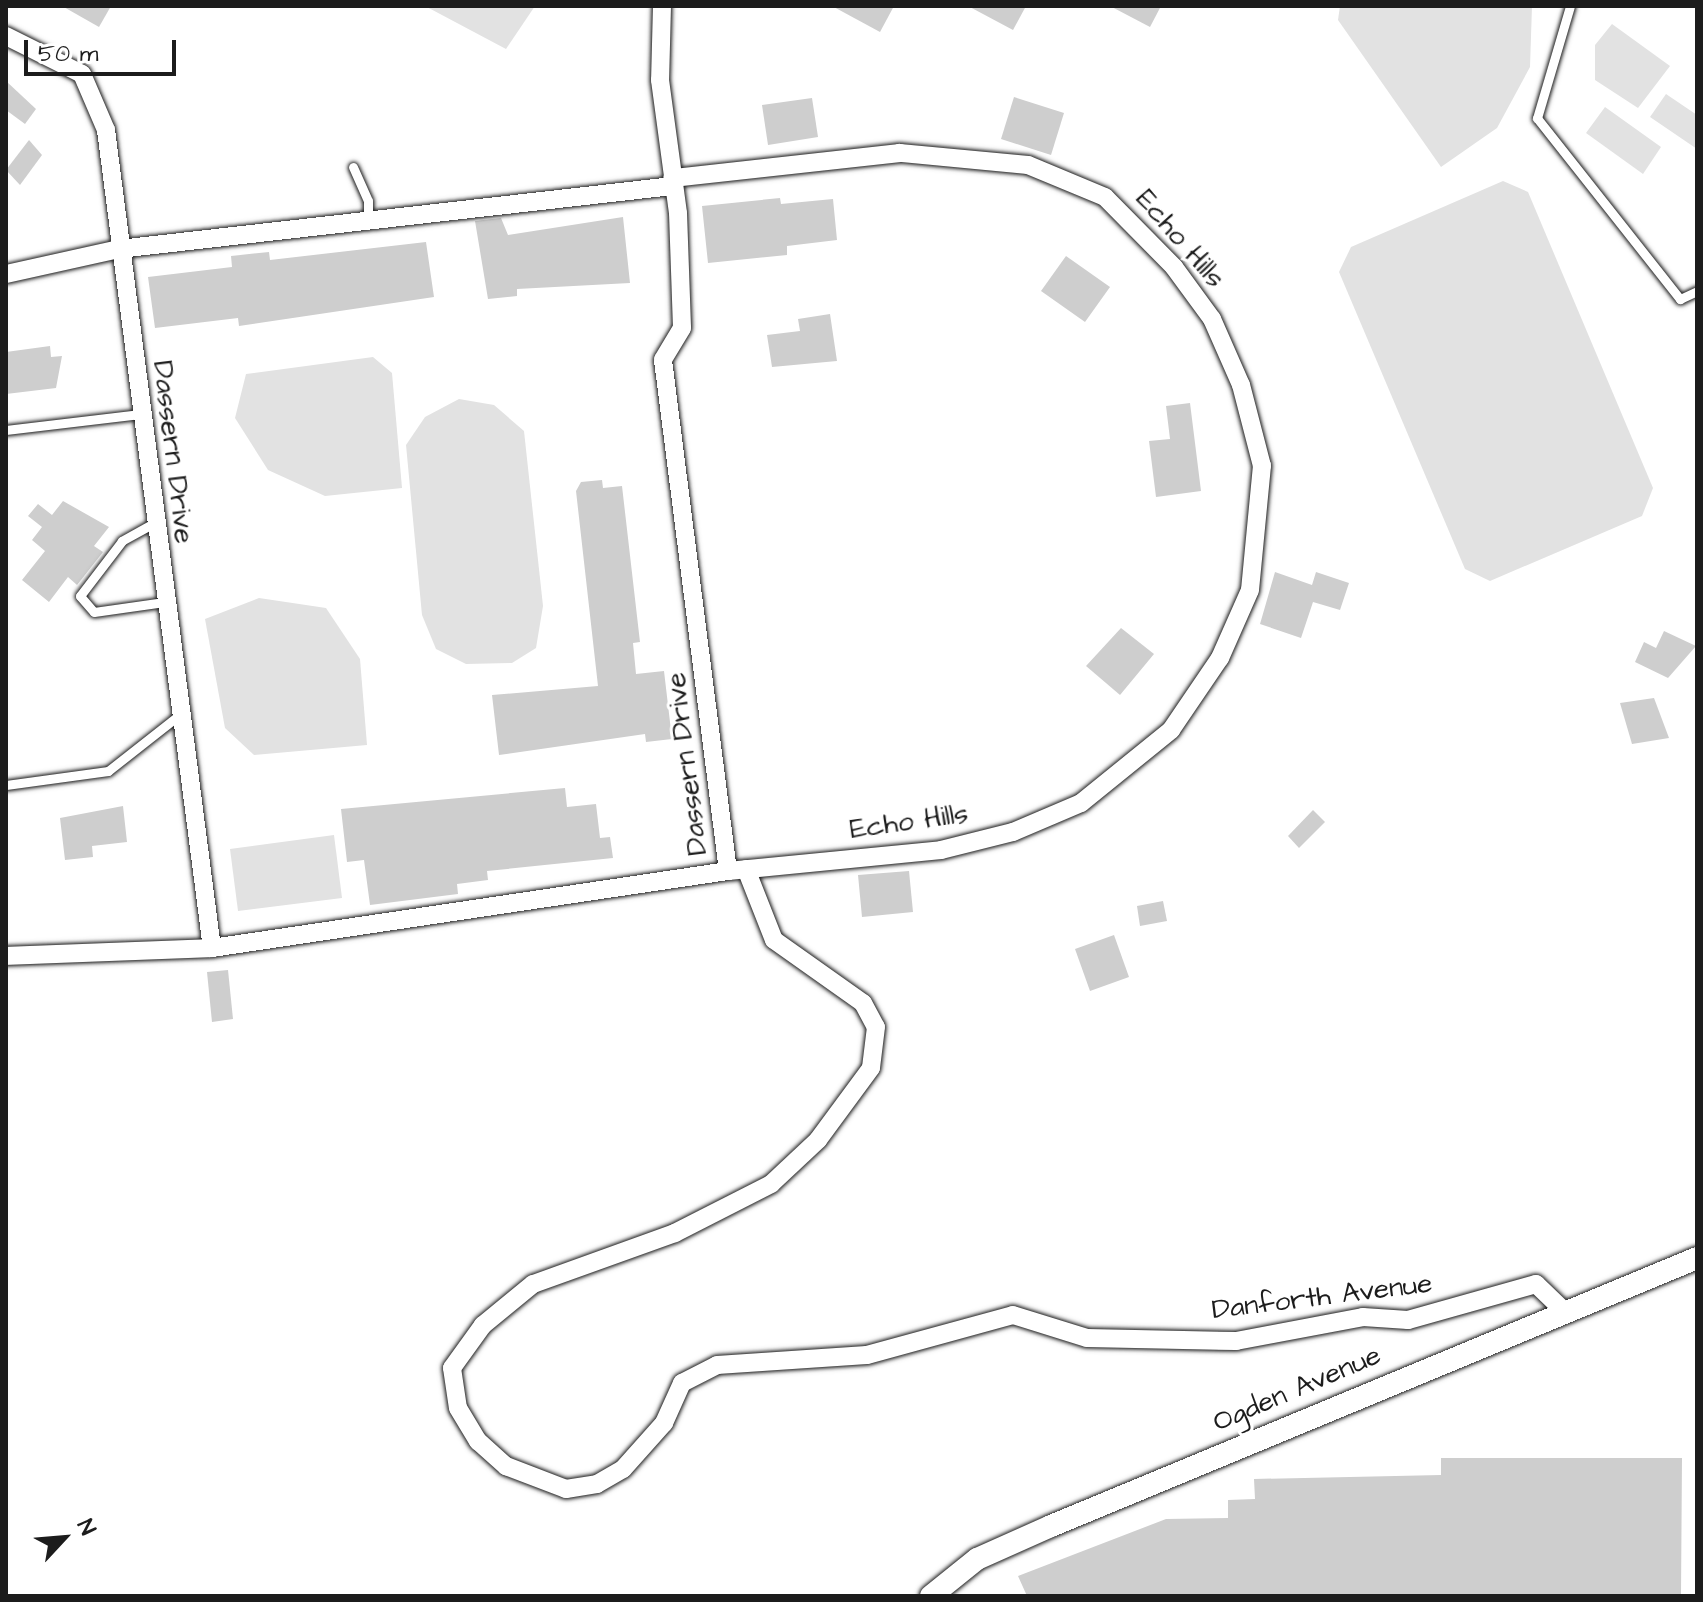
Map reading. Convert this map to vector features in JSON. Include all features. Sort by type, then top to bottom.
[{"type":"street","name":"Dassern Drive","points":[[6,956],[212,948],[737,870],[663,360],[682,328],[673,182],[660,80],[662,6]]},
{"type":"street","name":"Dassern Drive","points":[[6,36],[82,74],[93,93],[106,130],[178,716],[212,948]]},
{"type":"street","name":"Echo Hills","points":[[673,182],[900,153],[964,155],[1028,165],[1105,197],[1174,267],[1212,319],[1241,385],[1262,466],[1250,590],[1220,658],[1171,730],[1128,771],[1081,803],[1013,832],[941,850],[737,870]]},
{"type":"street","points":[[6,274],[119,249],[368,223],[673,182]]},
{"type":"street","name":"Danforth Avenue","points":[[737,870],[774,940],[863,1003],[876,1027],[871,1068],[818,1140],[771,1184],[675,1233],[533,1284],[483,1325],[452,1368],[458,1408],[478,1441],[506,1466],[566,1489],[597,1484],[623,1469],[664,1423],[682,1383],[717,1365],[867,1355],[1013,1315],[1087,1338],[1236,1341],[1363,1317],[1408,1320],[1536,1284],[1564,1311]]},
{"type":"street","name":"Ogden Avenue","points":[[931,1596],[989,1553],[1697,1258]]},
{"type":"lane","points":[[1570,6],[1537,118],[1680,299],[1697,291]]},
{"type":"lane","points":[[353,167],[368,201],[368,223]]},
{"type":"lane","points":[[6,430],[140,414]]},
{"type":"lane","points":[[154,523],[122,541],[80,596],[94,612],[164,602]]},
{"type":"lane","points":[[6,785],[108,771],[178,716]]},
{"type":"shaded area","points":[[425,6],[535,6],[506,49]]},
{"type":"shaded area","points":[[1340,6],[1532,6],[1530,67],[1497,128],[1441,167],[1338,20]]},
{"type":"shaded area","points":[[1612,24],[1670,66],[1638,108],[1595,80],[1595,45]]},
{"type":"shaded area","points":[[1666,94],[1697,115],[1697,149],[1650,117]]},
{"type":"shaded area","points":[[1605,107],[1661,147],[1643,174],[1586,133]]},
{"type":"shaded area","points":[[1503,181],[1528,192],[1653,488],[1642,516],[1490,581],[1465,569],[1339,272],[1351,247]]},
{"type":"shaded area","points":[[373,357],[392,373],[402,488],[325,496],[268,470],[235,418],[246,374]]},
{"type":"shaded area","points":[[459,399],[494,405],[524,431],[543,606],[536,648],[512,663],[466,664],[436,649],[422,615],[406,445],[425,417]]},
{"type":"shaded area","points":[[259,598],[326,608],[360,659],[367,745],[254,755],[225,728],[205,619]]},
{"type":"shaded area","points":[[334,835],[342,898],[238,911],[230,849]]},
{"type":"building","points":[[62,6],[111,6],[99,27]]},
{"type":"building","points":[[832,6],[894,6],[880,32]]},
{"type":"building","points":[[968,6],[1026,6],[1013,30]]},
{"type":"building","points":[[1110,6],[1161,6],[1150,27]]},
{"type":"building","points":[[6,81],[36,109],[25,124],[6,110]]},
{"type":"building","points":[[1014,97],[1064,113],[1051,155],[1001,139]]},
{"type":"building","points":[[812,98],[818,137],[768,145],[762,105]]},
{"type":"building","points":[[29,140],[42,155],[20,185],[6,170]]},
{"type":"building","points":[[780,198],[781,204],[833,199],[837,240],[787,246],[787,255],[708,263],[702,206]]},
{"type":"building","points":[[623,217],[630,283],[517,289],[517,296],[488,299],[475,221],[501,218],[508,235]]},
{"type":"building","points":[[426,242],[434,297],[239,326],[238,318],[155,328],[148,277],[232,267],[231,256],[269,252],[270,260]]},
{"type":"building","points":[[1066,256],[1110,287],[1085,322],[1041,291]]},
{"type":"building","points":[[830,314],[837,361],[772,367],[767,335],[800,331],[798,319]]},
{"type":"building","points":[[50,346],[51,357],[62,356],[56,388],[6,394],[6,352]]},
{"type":"building","points":[[1190,403],[1201,491],[1156,497],[1149,441],[1170,439],[1166,406]]},
{"type":"building","points":[[602,480],[603,488],[622,486],[640,642],[633,643],[636,674],[664,671],[672,739],[646,742],[645,734],[499,755],[492,695],[598,686],[576,491],[581,482]]},
{"type":"building","points":[[63,501],[109,527],[94,546],[103,552],[77,585],[68,577],[49,602],[22,580],[45,551],[32,540],[42,527],[28,516],[38,504],[52,515]]},
{"type":"building","points":[[1275,572],[1312,585],[1316,572],[1349,583],[1340,610],[1313,602],[1301,638],[1260,624]]},
{"type":"building","points":[[1121,628],[1154,654],[1120,695],[1086,666]]},
{"type":"building","points":[[1664,631],[1696,646],[1668,678],[1635,662],[1644,642],[1656,648]]},
{"type":"building","points":[[1654,698],[1669,738],[1632,744],[1620,703]]},
{"type":"building","points":[[565,788],[567,807],[596,804],[600,838],[610,837],[613,858],[487,871],[488,880],[457,884],[458,894],[370,905],[364,860],[347,862],[341,809]]},
{"type":"building","points":[[123,806],[127,842],[92,846],[93,857],[65,860],[60,818]]},
{"type":"building","points":[[1313,810],[1325,822],[1299,848],[1288,836]]},
{"type":"building","points":[[909,871],[913,912],[862,917],[858,875]]},
{"type":"building","points":[[1163,901],[1167,921],[1140,926],[1137,906]]},
{"type":"building","points":[[1114,935],[1129,977],[1090,991],[1075,949]]},
{"type":"building","points":[[228,970],[233,1019],[212,1022],[207,972]]},
{"type":"building","points":[[1441,1458],[1682,1458],[1681,1596],[1027,1596],[1018,1576],[1166,1519],[1228,1518],[1228,1500],[1255,1499],[1254,1479],[1441,1475]]}]
